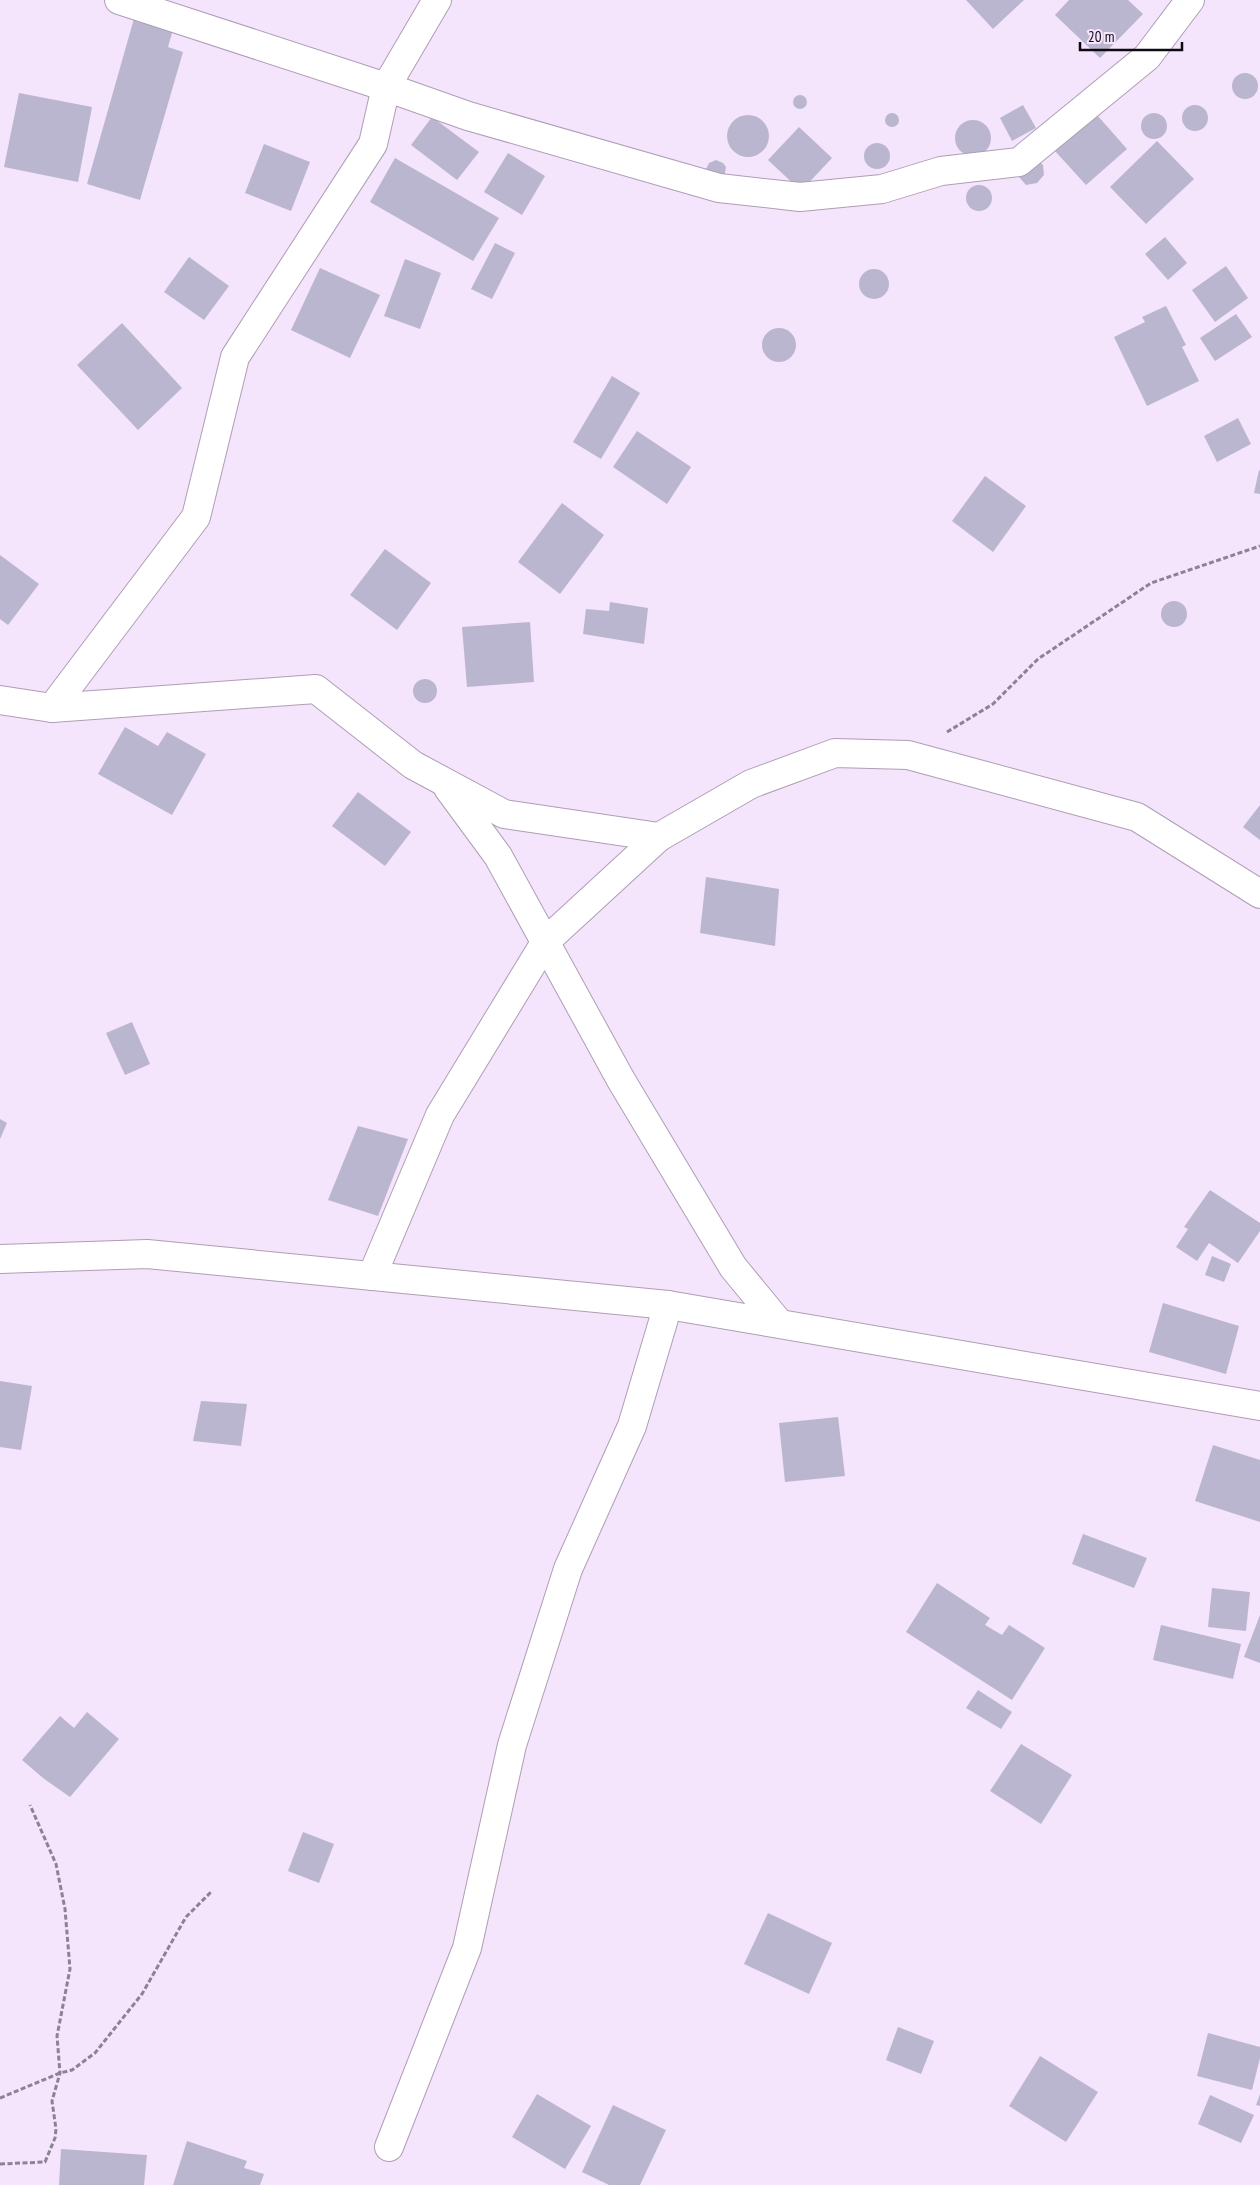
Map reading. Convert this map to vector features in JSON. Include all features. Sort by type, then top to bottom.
[{"type":"street","points":[[120,0],[386,87],[468,116],[719,188],[800,197],[882,189],[941,171],[1019,162],[1147,57],[1190,0]]},
{"type":"street","points":[[52,708],[196,517],[235,357],[373,144],[386,87],[437,0]]},
{"type":"street","points":[[0,700],[52,708],[316,689],[413,765],[504,814],[659,837]]},
{"type":"street","points":[[372,1276],[440,1115],[546,941],[659,837],[751,784],[835,753],[908,755],[1137,817],[1260,894]]},
{"type":"street","points":[[442,781],[498,856],[621,1080],[733,1267],[778,1323]]},
{"type":"street","points":[[0,1258],[147,1254],[668,1304],[1260,1406]]},
{"type":"street","points":[[389,2147],[467,1948],[512,1745],[568,1569],[632,1426],[668,1304]]},
{"type":"path","points":[[908,755],[993,704],[1038,658],[1151,582],[1260,546]]},
{"type":"path","points":[[0,2164],[45,2162],[55,2138],[56,2129],[52,2101],[60,2073],[57,2036],[70,1969],[65,1909],[56,1864],[30,1805]]},
{"type":"path","points":[[0,2098],[60,2073],[72,2070],[95,2053],[142,1994],[186,1917],[211,1892]]},
{"type":"building","points":[[966,0],[1024,0],[993,29]]},
{"type":"building","points":[[1069,0],[1128,0],[1143,14],[1100,58],[1055,15]]},
{"type":"building","points":[[135,15],[174,26],[168,47],[183,52],[140,200],[87,184]]},
{"type":"building","points":[[1245,73],[1254,77],[1258,86],[1254,95],[1245,99],[1236,95],[1232,86],[1236,77]]},
{"type":"building","points":[[19,93],[92,107],[78,182],[4,167]]},
{"type":"building","points":[[797,95],[803,95],[807,102],[803,109],[797,109],[793,105],[793,99]]},
{"type":"building","points":[[1023,105],[1036,128],[1012,141],[1000,118]]},
{"type":"building","points":[[1195,105],[1204,109],[1208,118],[1204,127],[1195,131],[1186,127],[1182,118],[1186,109]]},
{"type":"building","points":[[892,113],[897,115],[899,120],[897,125],[892,127],[887,125],[885,120],[887,115]]},
{"type":"building","points":[[1154,113],[1163,117],[1167,126],[1163,135],[1154,139],[1145,135],[1141,126],[1145,117]]},
{"type":"building","points":[[748,115],[763,121],[769,136],[763,151],[748,157],[733,151],[727,136],[733,121]]},
{"type":"building","points":[[1097,115],[1127,149],[1086,185],[1055,151]]},
{"type":"building","points":[[432,117],[479,152],[457,180],[411,145]]},
{"type":"building","points":[[973,120],[980,121],[986,125],[990,131],[990,145],[986,151],[980,155],[973,156],[966,155],[960,151],[956,145],[955,138],[956,131],[960,125],[966,121]]},
{"type":"building","points":[[799,127],[832,158],[801,191],[768,160]]},
{"type":"building","points":[[1157,141],[1194,179],[1146,224],[1110,187]]},
{"type":"building","points":[[877,143],[886,147],[890,156],[886,165],[877,169],[868,165],[864,156],[868,147]]},
{"type":"building","points":[[264,144],[310,162],[291,211],[245,193]]},
{"type":"building","points":[[508,153],[545,176],[522,215],[484,192]]},
{"type":"building","points":[[395,158],[499,218],[473,261],[370,202]]},
{"type":"building","points":[[1035,158],[1043,165],[1044,175],[1037,183],[1026,185],[1019,177],[1018,167]]},
{"type":"building","points":[[716,160],[723,163],[726,167],[724,179],[705,171],[709,163]]},
{"type":"building","points":[[979,185],[988,189],[992,198],[988,207],[979,211],[970,207],[966,198],[970,189]]},
{"type":"building","points":[[1165,237],[1187,263],[1168,280],[1145,254]]},
{"type":"building","points":[[495,243],[515,253],[492,299],[471,289]]},
{"type":"building","points":[[189,257],[229,286],[204,320],[164,292]]},
{"type":"building","points":[[405,259],[441,273],[420,329],[384,316]]},
{"type":"building","points":[[1226,266],[1248,298],[1215,322],[1192,290]]},
{"type":"building","points":[[320,268],[380,295],[350,358],[291,330]]},
{"type":"building","points":[[874,269],[885,273],[889,284],[885,295],[874,299],[863,295],[859,284],[863,273]]},
{"type":"building","points":[[1166,306],[1186,345],[1182,347],[1199,381],[1147,406],[1114,337],[1145,322],[1142,317]]},
{"type":"building","points":[[1236,314],[1252,337],[1215,361],[1200,338]]},
{"type":"building","points":[[122,323],[182,388],[138,430],[77,365]]},
{"type":"building","points":[[779,328],[786,329],[791,333],[795,338],[795,352],[791,357],[786,361],[779,362],[772,361],[767,357],[763,352],[762,345],[763,338],[767,333],[772,329]]},
{"type":"building","points":[[612,376],[640,393],[601,459],[573,442]]},
{"type":"building","points":[[1238,418],[1251,444],[1217,462],[1204,436]]},
{"type":"building","points":[[637,431],[691,467],[667,504],[613,467]]},
{"type":"building","points":[[1260,471],[1260,494],[1254,493]]},
{"type":"building","points":[[985,476],[1026,506],[993,552],[952,521]]},
{"type":"building","points":[[562,503],[604,535],[560,594],[518,562]]},
{"type":"building","points":[[385,549],[431,583],[397,630],[350,595]]},
{"type":"building","points":[[0,555],[39,584],[8,625],[0,619]]},
{"type":"building","points":[[1174,601],[1183,605],[1187,614],[1183,623],[1174,627],[1165,623],[1161,614],[1165,605]]},
{"type":"building","points":[[610,602],[648,608],[644,644],[583,634],[586,609],[609,611]]},
{"type":"building","points":[[530,622],[534,682],[467,687],[462,627]]},
{"type":"building","points":[[425,679],[433,683],[437,691],[433,699],[425,703],[417,699],[413,691],[417,683]]},
{"type":"building","points":[[125,727],[158,746],[167,732],[206,754],[172,815],[98,774]]},
{"type":"building","points":[[358,792],[411,832],[385,866],[332,826]]},
{"type":"building","points":[[1260,805],[1260,840],[1243,827]]},
{"type":"building","points":[[706,877],[779,889],[775,946],[700,933]]},
{"type":"building","points":[[132,1022],[150,1064],[125,1075],[106,1033]]},
{"type":"building","points":[[0,1119],[7,1123],[0,1139]]},
{"type":"building","points":[[358,1126],[408,1139],[378,1216],[328,1200]]},
{"type":"building","points":[[1210,1190],[1260,1223],[1260,1231],[1238,1263],[1209,1243],[1197,1261],[1176,1247],[1188,1229],[1184,1227]]},
{"type":"building","points":[[1212,1256],[1231,1264],[1224,1282],[1205,1275]]},
{"type":"building","points":[[1163,1303],[1239,1326],[1226,1374],[1149,1352]]},
{"type":"building","points":[[0,1381],[32,1386],[21,1450],[0,1447]]},
{"type":"building","points":[[201,1401],[247,1404],[241,1446],[193,1441]]},
{"type":"building","points":[[838,1417],[845,1476],[785,1482],[779,1423]]},
{"type":"building","points":[[1213,1445],[1260,1460],[1260,1522],[1195,1501]]},
{"type":"building","points":[[1083,1534],[1147,1558],[1134,1588],[1072,1564]]},
{"type":"building","points":[[937,1583],[990,1618],[985,1625],[1002,1635],[1009,1625],[1045,1648],[1012,1700],[906,1632]]},
{"type":"building","points":[[1212,1588],[1250,1592],[1246,1631],[1208,1627]]},
{"type":"building","points":[[1260,1615],[1260,1663],[1244,1657]]},
{"type":"building","points":[[1161,1625],[1241,1644],[1233,1679],[1153,1660]]},
{"type":"building","points":[[978,1690],[1012,1712],[1001,1729],[966,1708]]},
{"type":"building","points":[[87,1712],[119,1739],[70,1797],[22,1760],[60,1716],[74,1728]]},
{"type":"building","points":[[1021,1744],[1072,1775],[1041,1824],[990,1791]]},
{"type":"building","points":[[303,1832],[334,1844],[319,1883],[288,1871]]},
{"type":"building","points":[[768,1913],[832,1943],[809,1994],[744,1964]]},
{"type":"building","points":[[898,2027],[934,2041],[921,2074],[886,2060]]},
{"type":"building","points":[[1208,2033],[1260,2047],[1260,2058],[1252,2090],[1197,2076]]},
{"type":"building","points":[[1040,2056],[1098,2092],[1066,2142],[1009,2106]]},
{"type":"building","points":[[537,2094],[591,2126],[565,2169],[512,2137]]},
{"type":"building","points":[[1260,2094],[1260,2106],[1256,2105]]},
{"type":"building","points":[[1210,2095],[1254,2115],[1241,2143],[1198,2124]]},
{"type":"building","points":[[613,2105],[666,2130],[640,2185],[609,2185],[582,2172]]},
{"type":"building","points":[[187,2141],[247,2161],[244,2168],[264,2174],[260,2185],[173,2185]]},
{"type":"building","points":[[61,2149],[147,2155],[144,2185],[59,2185]]}]
